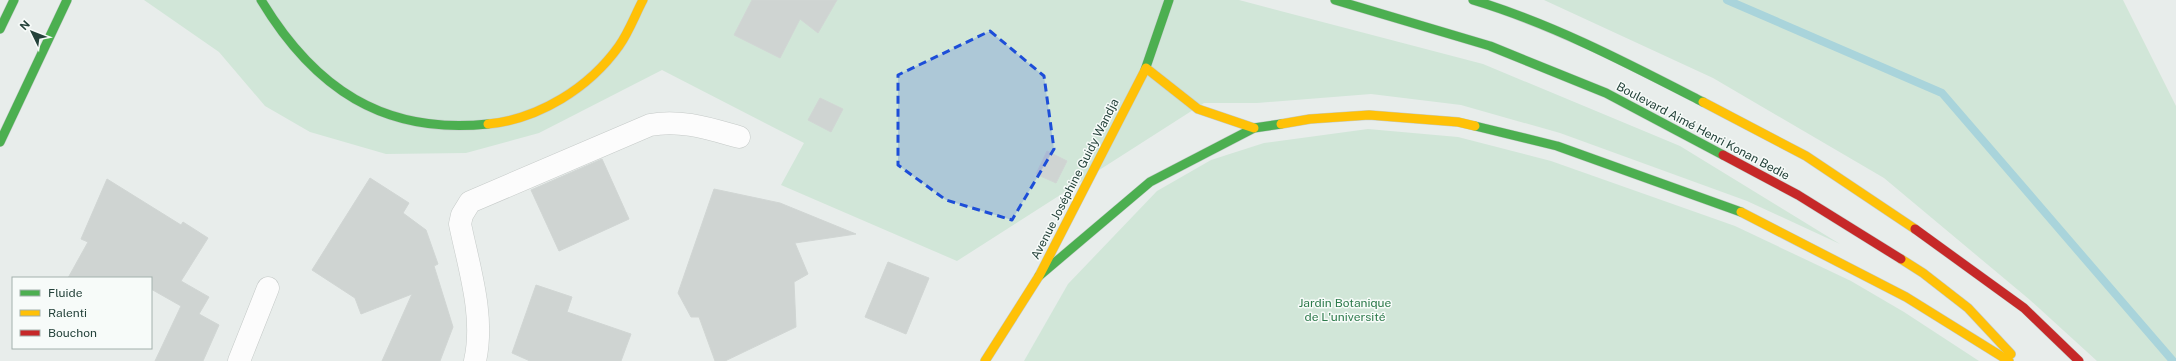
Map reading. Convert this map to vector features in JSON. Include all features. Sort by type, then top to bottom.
[{"type":"main road","points":[[0,29],[14,0]]},
{"type":"main road","points":[[0,142],[67,0]]},
{"type":"main road","points":[[261,0],[273,21],[296,52],[324,79],[361,103],[393,116],[456,127],[491,124],[524,117],[565,97],[592,74],[618,46],[643,0]]},
{"type":"main road","name":"Avenue Joséphine Guidy Wandja","points":[[985,361],[1040,276],[1146,68],[1169,0]]},
{"type":"main road","name":"Boulevard Aimé Henri Konan Bedie","points":[[1336,0],[1490,46],[1606,93],[1798,195],[1923,274],[1968,308],[2018,361]]},
{"type":"main road","name":"Boulevard Aimé Henri Konan Bedie","points":[[1473,0],[1503,9],[1616,57],[1806,156],[1938,244],[2024,308],[2079,361]]},
{"type":"main road","points":[[1146,68],[1198,109],[1254,128]]},
{"type":"main road","points":[[1040,276],[1150,182],[1254,128],[1310,119],[1369,115],[1458,122],[1557,146],[1738,211],[1906,297],[2009,361]]},
{"type":"street","points":[[475,361],[478,347],[478,316],[460,224],[462,215],[470,202],[650,125],[665,122],[682,123],[739,137]]},
{"type":"street","points":[[239,361],[268,288]]},
{"type":"highlighted area","points":[[990,31],[1044,76],[1054,149],[1012,220],[946,200],[898,165],[898,75]]},
{"type":"green space","points":[[144,0],[1239,0],[1483,64],[1680,146],[1840,244],[1747,201],[1560,133],[1461,105],[1371,94],[1257,103],[1204,103],[957,261],[781,185],[804,143],[662,70],[539,133],[466,153],[386,154],[310,132],[265,106],[219,52]]},
{"type":"green space","points":[[1544,0],[2123,0],[2176,106],[2176,361],[2097,361],[2030,300],[1884,178],[1713,78]]},
{"type":"green space","name":"Jardin Botanique de L'université","points":[[1368,129],[1458,137],[1551,161],[1735,226],[1851,281],[1904,312],[1979,361],[1024,361],[1068,284],[1157,191],[1211,160],[1264,143]]},
{"type":"building","points":[[752,0],[837,0],[818,33],[800,19],[780,58],[734,35]]},
{"type":"building","points":[[820,98],[843,109],[831,132],[808,120]]},
{"type":"building","points":[[1047,151],[1067,161],[1056,183],[1036,174]]},
{"type":"building","points":[[602,159],[629,219],[559,251],[531,190]]},
{"type":"building","points":[[370,178],[409,203],[403,213],[426,230],[438,264],[434,266],[453,327],[440,361],[382,361],[412,294],[361,314],[355,298],[312,270]]},
{"type":"building","points":[[107,179],[181,225],[183,222],[208,238],[181,281],[209,297],[199,314],[219,325],[203,361],[155,361],[181,306],[152,290],[152,277],[69,277],[88,242],[81,239]]},
{"type":"building","points":[[714,189],[780,203],[856,234],[795,243],[808,274],[794,282],[796,327],[725,361],[715,361],[699,317],[691,317],[678,293]]},
{"type":"building","points":[[888,262],[929,278],[906,334],[865,317]]},
{"type":"building","points":[[536,285],[572,297],[567,312],[631,334],[621,361],[530,361],[512,353]]},
{"type":"waterway","points":[[1727,0],[1942,93],[2173,361]]},
{"type":"traffic: fast","points":[[0,29],[14,0]]},
{"type":"traffic: fast","points":[[0,142],[67,0]]},
{"type":"traffic: fast","points":[[261,0],[282,31],[304,58],[328,81],[355,99],[384,113],[416,122],[450,125],[488,124]]},
{"type":"traffic: fast","points":[[1145,70],[1169,0]]},
{"type":"traffic: fast","points":[[1335,0],[1490,46],[1606,93],[1723,155]]},
{"type":"traffic: fast","points":[[1473,0],[1561,33],[1619,59],[1703,102]]},
{"type":"traffic: fast","points":[[1039,276],[1150,182],[1254,128],[1281,124]]},
{"type":"traffic: fast","points":[[1475,126],[1557,146],[1741,212]]},
{"type":"traffic: slow","points":[[488,124],[526,116],[561,99],[578,88],[607,61],[623,41],[643,0]]},
{"type":"traffic: slow","points":[[1146,68],[1198,109],[1254,128]]},
{"type":"traffic: slow","points":[[985,361],[1039,276],[1145,70]]},
{"type":"traffic: slow","points":[[1703,102],[1806,156],[1915,229]]},
{"type":"traffic: slow","points":[[1281,124],[1310,119],[1369,115],[1458,122],[1475,126]]},
{"type":"traffic: slow","points":[[1741,212],[1906,297],[2009,361]]},
{"type":"traffic: slow","points":[[1901,259],[1923,273],[1968,308],[2011,354]]},
{"type":"traffic: jam","points":[[1723,155],[1798,195],[1901,259]]},
{"type":"traffic: jam","points":[[1915,229],[2024,308],[2079,361]]}]
